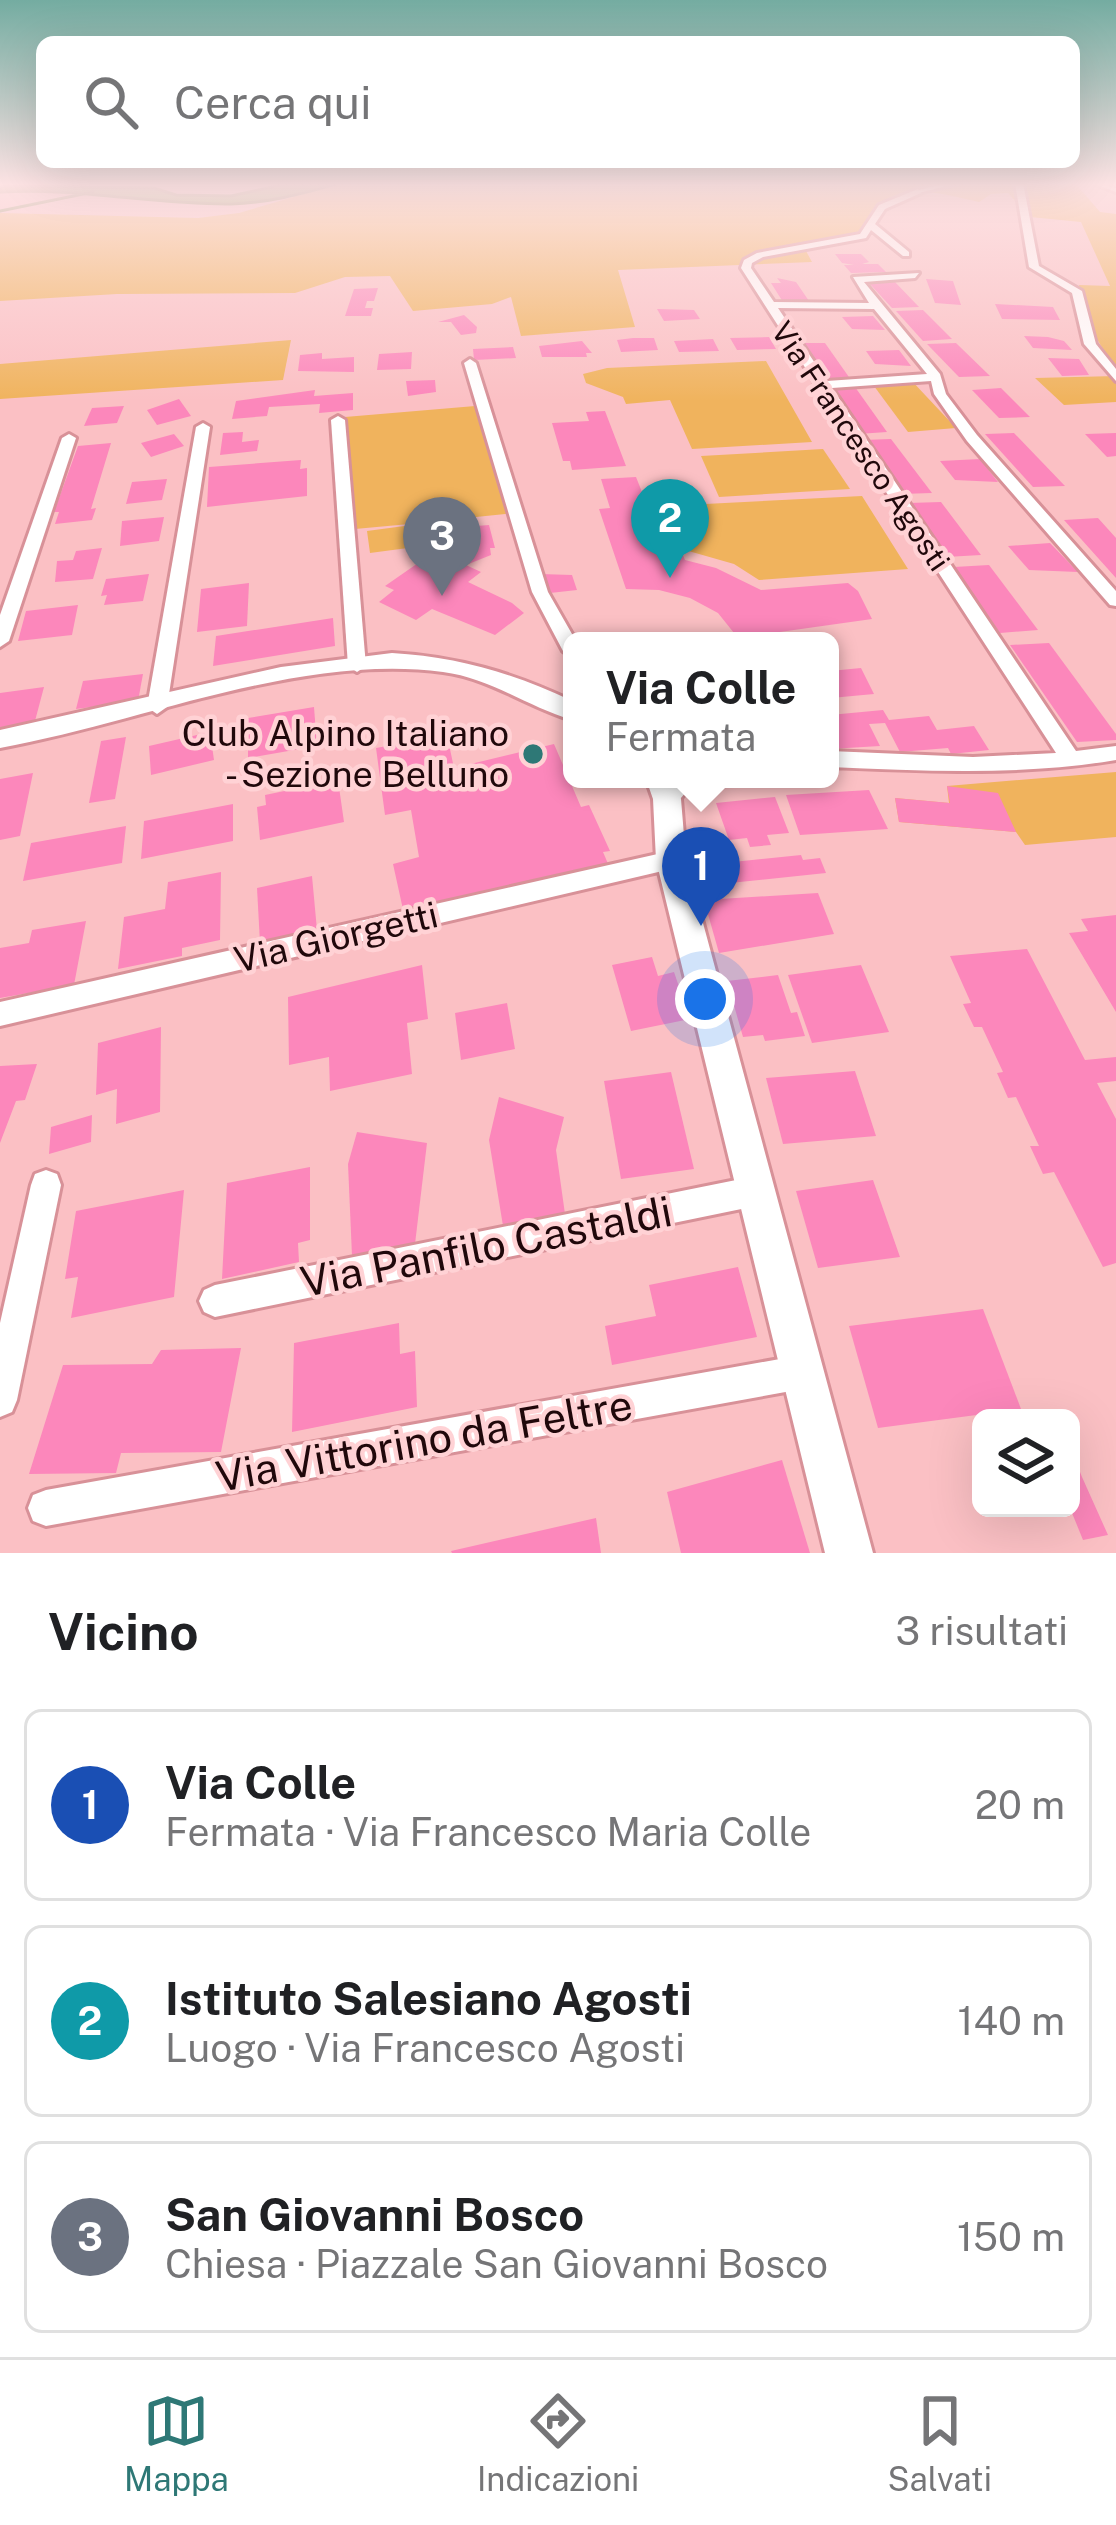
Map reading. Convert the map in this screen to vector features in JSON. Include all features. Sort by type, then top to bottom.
[{"type":"street","name":"Via Francesco Agosti","points":[[776,255],[747,262],[747,272],[1072,761]]},
{"type":"street","points":[[1032,255],[1034,267],[1078,291],[1090,344],[1116,377]]},
{"type":"street","points":[[915,275],[857,280],[936,377],[940,394],[972,438],[1116,601]]},
{"type":"street","points":[[768,304],[877,307]]},
{"type":"street","points":[[470,363],[540,592],[563,634]]},
{"type":"street","points":[[820,385],[936,377]]},
{"type":"street","points":[[338,419],[357,666]]},
{"type":"street","points":[[157,707],[202,427]]},
{"type":"street","points":[[0,641],[69,438]]},
{"type":"street","points":[[0,740],[259,680],[409,662],[490,675],[563,707]]},
{"type":"street","points":[[839,759],[987,765],[1072,761],[1116,753]]},
{"type":"street","points":[[671,788],[671,860],[849,1553]]},
{"type":"street","name":"Via Giorgetti","points":[[0,1014],[671,860]]},
{"type":"street","points":[[0,1400],[46,1185]]},
{"type":"street","name":"Via Panfilo Castaldi","points":[[215,1301],[756,1191]]},
{"type":"street","name":"Via Vittorino da Feltre","points":[[46,1508],[802,1372]]},
{"type":"shaded area","points":[[0,255],[808,255],[812,262],[618,270],[635,327],[521,336],[511,297],[492,304],[413,311],[390,276],[345,277],[295,293],[117,294],[0,301]]},
{"type":"shaded area","points":[[1096,255],[1116,255],[1116,371],[1091,329],[1079,285],[1110,286]]},
{"type":"shaded area","points":[[291,340],[283,380],[0,399],[0,364]]},
{"type":"shaded area","points":[[766,361],[812,442],[692,449],[670,400],[626,404],[623,397],[586,383],[583,374],[607,368]]},
{"type":"shaded area","points":[[1116,376],[1116,402],[1064,405],[1035,378]]},
{"type":"shaded area","points":[[911,380],[956,428],[908,432],[871,382]]},
{"type":"shaded area","points":[[487,405],[515,513],[447,520],[453,542],[370,553],[367,531],[442,521],[355,529],[345,417]]},
{"type":"shaded area","points":[[823,449],[850,489],[719,497],[701,456]]},
{"type":"shaded area","points":[[862,496],[908,569],[759,580],[734,564],[685,550],[666,506]]},
{"type":"shaded area","points":[[1116,772],[1116,837],[1025,845],[1016,832],[899,822],[895,798],[949,803],[947,786]]},
{"type":"building","points":[[836,255],[862,255],[869,262],[862,264],[878,264],[886,272],[851,273],[844,265],[854,265],[842,263]]},
{"type":"building","points":[[777,278],[796,282],[809,301],[783,302],[771,283],[781,283]]},
{"type":"building","points":[[926,279],[953,281],[961,305],[935,303]]},
{"type":"building","points":[[894,281],[919,307],[892,308],[868,282]]},
{"type":"building","points":[[378,288],[374,301],[367,301],[365,308],[373,308],[371,316],[345,316],[354,289]]},
{"type":"building","points":[[995,304],[1053,307],[1060,320],[1002,319]]},
{"type":"building","points":[[657,309],[694,310],[700,319],[664,321]]},
{"type":"building","points":[[923,310],[952,339],[923,341],[896,311]]},
{"type":"building","points":[[464,315],[477,327],[476,333],[461,335],[451,322],[438,322]]},
{"type":"building","points":[[873,316],[885,330],[852,329],[842,317]]},
{"type":"building","points":[[1024,336],[1064,341],[1072,350],[1033,348]]},
{"type":"building","points":[[769,337],[776,349],[737,350],[730,338]]},
{"type":"building","points":[[654,338],[658,350],[621,352],[617,340]]},
{"type":"building","points":[[713,339],[719,351],[679,352],[674,341]]},
{"type":"building","points":[[582,341],[592,353],[586,353],[587,357],[542,357],[539,346]]},
{"type":"building","points":[[800,343],[825,343],[851,380],[825,381]]},
{"type":"building","points":[[956,343],[990,376],[959,377],[927,344]]},
{"type":"building","points":[[513,347],[516,358],[474,360],[473,349]]},
{"type":"building","points":[[899,350],[911,366],[875,364],[866,351]]},
{"type":"building","points":[[412,352],[411,369],[377,370],[379,354]]},
{"type":"building","points":[[322,353],[322,359],[354,357],[354,372],[298,371],[300,355]]},
{"type":"building","points":[[1048,358],[1079,359],[1089,375],[1062,376]]},
{"type":"building","points":[[435,380],[436,392],[408,396],[406,381]]},
{"type":"building","points":[[855,387],[887,432],[858,434],[828,388]]},
{"type":"building","points":[[1001,388],[1030,417],[999,418],[972,390]]},
{"type":"building","points":[[315,390],[314,396],[353,393],[353,410],[319,413],[320,404],[269,407],[267,416],[232,419],[236,401]]},
{"type":"building","points":[[179,399],[191,416],[157,425],[147,410]]},
{"type":"building","points":[[124,406],[117,423],[84,426],[92,408]]},
{"type":"building","points":[[605,411],[626,466],[572,470],[570,461],[563,461],[552,423],[589,421],[586,412]]},
{"type":"building","points":[[243,432],[242,442],[259,440],[257,451],[220,455],[223,433]]},
{"type":"building","points":[[1014,433],[1065,486],[1033,487],[985,434]]},
{"type":"building","points":[[1116,433],[1116,456],[1107,457],[1085,434]]},
{"type":"building","points":[[174,434],[184,446],[151,457],[141,443]]},
{"type":"building","points":[[891,439],[932,493],[901,494],[863,440]]},
{"type":"building","points":[[111,443],[91,509],[96,508],[92,520],[55,524],[59,512],[54,512],[78,446]]},
{"type":"building","points":[[980,459],[998,482],[955,480],[940,461]]},
{"type":"building","points":[[301,460],[300,469],[307,468],[307,496],[207,507],[209,467]]},
{"type":"building","points":[[636,477],[648,507],[662,506],[685,560],[716,568],[761,590],[848,583],[858,591],[872,619],[780,632],[733,632],[718,613],[690,598],[659,590],[626,589],[599,509],[610,508],[601,479]]},
{"type":"building","points":[[167,479],[162,500],[126,504],[132,482]]},
{"type":"building","points":[[941,502],[981,555],[946,557],[909,503]]},
{"type":"building","points":[[164,517],[159,541],[120,546],[122,521]]},
{"type":"building","points":[[474,518],[476,526],[489,525],[495,548],[490,548],[491,555],[466,565],[481,572],[468,582],[524,613],[495,635],[432,609],[416,620],[379,602],[394,590],[385,586],[421,561],[426,564],[444,551],[455,556],[463,551],[459,519]]},
{"type":"building","points":[[1098,518],[1116,538],[1116,578],[1064,520]]},
{"type":"building","points":[[1050,543],[1078,572],[1029,570],[1008,546]]},
{"type":"building","points":[[102,548],[93,579],[55,582],[57,561],[73,560],[76,551]]},
{"type":"building","points":[[989,565],[1038,630],[1000,633],[954,567]]},
{"type":"building","points":[[149,574],[143,601],[104,605],[107,595],[101,596],[106,579]]},
{"type":"building","points":[[540,574],[572,575],[577,590],[550,593]]},
{"type":"building","points":[[249,583],[247,626],[197,632],[201,589]]},
{"type":"building","points":[[78,605],[72,635],[18,641],[26,611]]},
{"type":"building","points":[[333,618],[335,646],[213,666],[216,636]]},
{"type":"building","points":[[1049,643],[1116,740],[1077,742],[1010,645]]},
{"type":"building","points":[[861,668],[874,694],[839,697],[839,670]]},
{"type":"building","points":[[143,674],[138,701],[76,709],[83,681]]},
{"type":"building","points":[[44,687],[35,721],[0,732],[0,693]]},
{"type":"building","points":[[314,707],[317,746],[248,758],[248,718]]},
{"type":"building","points":[[883,710],[889,720],[929,716],[937,730],[974,726],[989,750],[900,752],[885,723],[869,724],[880,746],[839,748],[839,714]]},
{"type":"building","points":[[210,732],[214,760],[151,775],[149,746]]},
{"type":"building","points":[[447,735],[454,768],[554,744],[563,765],[563,788],[573,788],[581,807],[589,805],[610,851],[603,852],[609,866],[404,914],[393,864],[419,857],[411,810],[385,815],[376,748]]},
{"type":"building","points":[[126,737],[115,799],[89,803],[101,741]]},
{"type":"building","points":[[33,773],[20,836],[0,840],[0,779]]},
{"type":"building","points":[[338,780],[344,822],[260,840],[257,807],[266,805],[265,795]]},
{"type":"building","points":[[947,786],[998,793],[1016,832],[899,822],[895,798],[950,803]]},
{"type":"building","points":[[869,790],[888,829],[800,835],[786,795]]},
{"type":"building","points":[[775,797],[789,833],[767,835],[771,845],[750,847],[747,838],[729,840],[716,803]]},
{"type":"building","points":[[233,804],[233,841],[141,859],[144,821]]},
{"type":"building","points":[[126,826],[122,863],[23,881],[31,843]]},
{"type":"building","points":[[801,855],[803,860],[820,858],[826,873],[701,886],[695,866]]},
{"type":"building","points":[[221,872],[220,940],[182,948],[182,956],[118,969],[124,917],[165,909],[168,882]]},
{"type":"building","points":[[312,876],[317,930],[260,943],[257,888]]},
{"type":"building","points":[[818,893],[834,934],[719,953],[704,900]]},
{"type":"building","points":[[1116,915],[1116,1012],[1069,933],[1088,931],[1081,919]]},
{"type":"building","points":[[86,921],[74,985],[0,998],[0,948],[29,943],[32,930]]},
{"type":"building","points":[[1027,949],[1085,1060],[1116,1057],[1116,1081],[1097,1083],[1116,1119],[1116,1263],[1103,1267],[1054,1172],[1043,1174],[1030,1146],[1039,1146],[1016,1097],[1008,1098],[997,1073],[1003,1072],[982,1027],[974,1027],[963,1004],[971,1003],[950,956]]},
{"type":"building","points":[[652,957],[658,976],[674,972],[690,1019],[631,1031],[612,965]]},
{"type":"building","points":[[422,965],[428,1019],[407,1023],[412,1074],[330,1091],[329,1057],[289,1065],[288,997]]},
{"type":"building","points":[[861,965],[889,1032],[812,1043],[788,975]]},
{"type":"building","points":[[778,975],[805,1036],[765,1041],[763,1035],[743,1037],[727,981]]},
{"type":"building","points":[[507,1003],[515,1049],[461,1060],[455,1013]]},
{"type":"building","points":[[161,1027],[160,1112],[116,1124],[117,1089],[96,1095],[98,1043]]},
{"type":"building","points":[[37,1064],[25,1100],[16,1101],[0,1143],[0,1066]]},
{"type":"building","points":[[855,1071],[876,1136],[783,1144],[766,1078]]},
{"type":"building","points":[[671,1072],[694,1169],[621,1179],[604,1081]]},
{"type":"building","points":[[499,1097],[564,1117],[556,1150],[565,1214],[503,1226],[489,1140]]},
{"type":"building","points":[[92,1115],[91,1142],[49,1154],[51,1127]]},
{"type":"building","points":[[357,1132],[427,1143],[415,1244],[352,1256],[348,1164]]},
{"type":"building","points":[[310,1167],[310,1240],[298,1243],[299,1262],[222,1279],[227,1183]]},
{"type":"building","points":[[873,1180],[900,1257],[818,1268],[796,1191]]},
{"type":"building","points":[[184,1190],[174,1297],[71,1318],[78,1277],[65,1279],[76,1211]]},
{"type":"building","points":[[738,1267],[757,1337],[612,1365],[605,1326],[656,1316],[649,1285]]},
{"type":"building","points":[[983,1309],[1021,1409],[972,1409],[972,1416],[878,1428],[849,1326]]},
{"type":"building","points":[[399,1323],[400,1354],[415,1351],[417,1407],[292,1432],[294,1343]]},
{"type":"building","points":[[241,1348],[221,1452],[121,1453],[116,1473],[29,1474],[63,1365],[152,1364],[161,1350]]},
{"type":"building","points":[[782,1460],[810,1553],[681,1553],[667,1492]]},
{"type":"building","points":[[1080,1472],[1108,1535],[1083,1540],[1074,1517],[1080,1517]]},
{"type":"building","points":[[596,1518],[601,1553],[451,1551]]},
{"type":"place","name":"Istituto Salesiano Agosti","points":[[670,578]]},
{"type":"place","name":"San Giovanni Bosco","points":[[442,596]]},
{"type":"place","name":"Club Alpino Italiano - Sezione Belluno","points":[[533,754]]},
{"type":"place","name":"Via Colle","points":[[701,926]]}]
